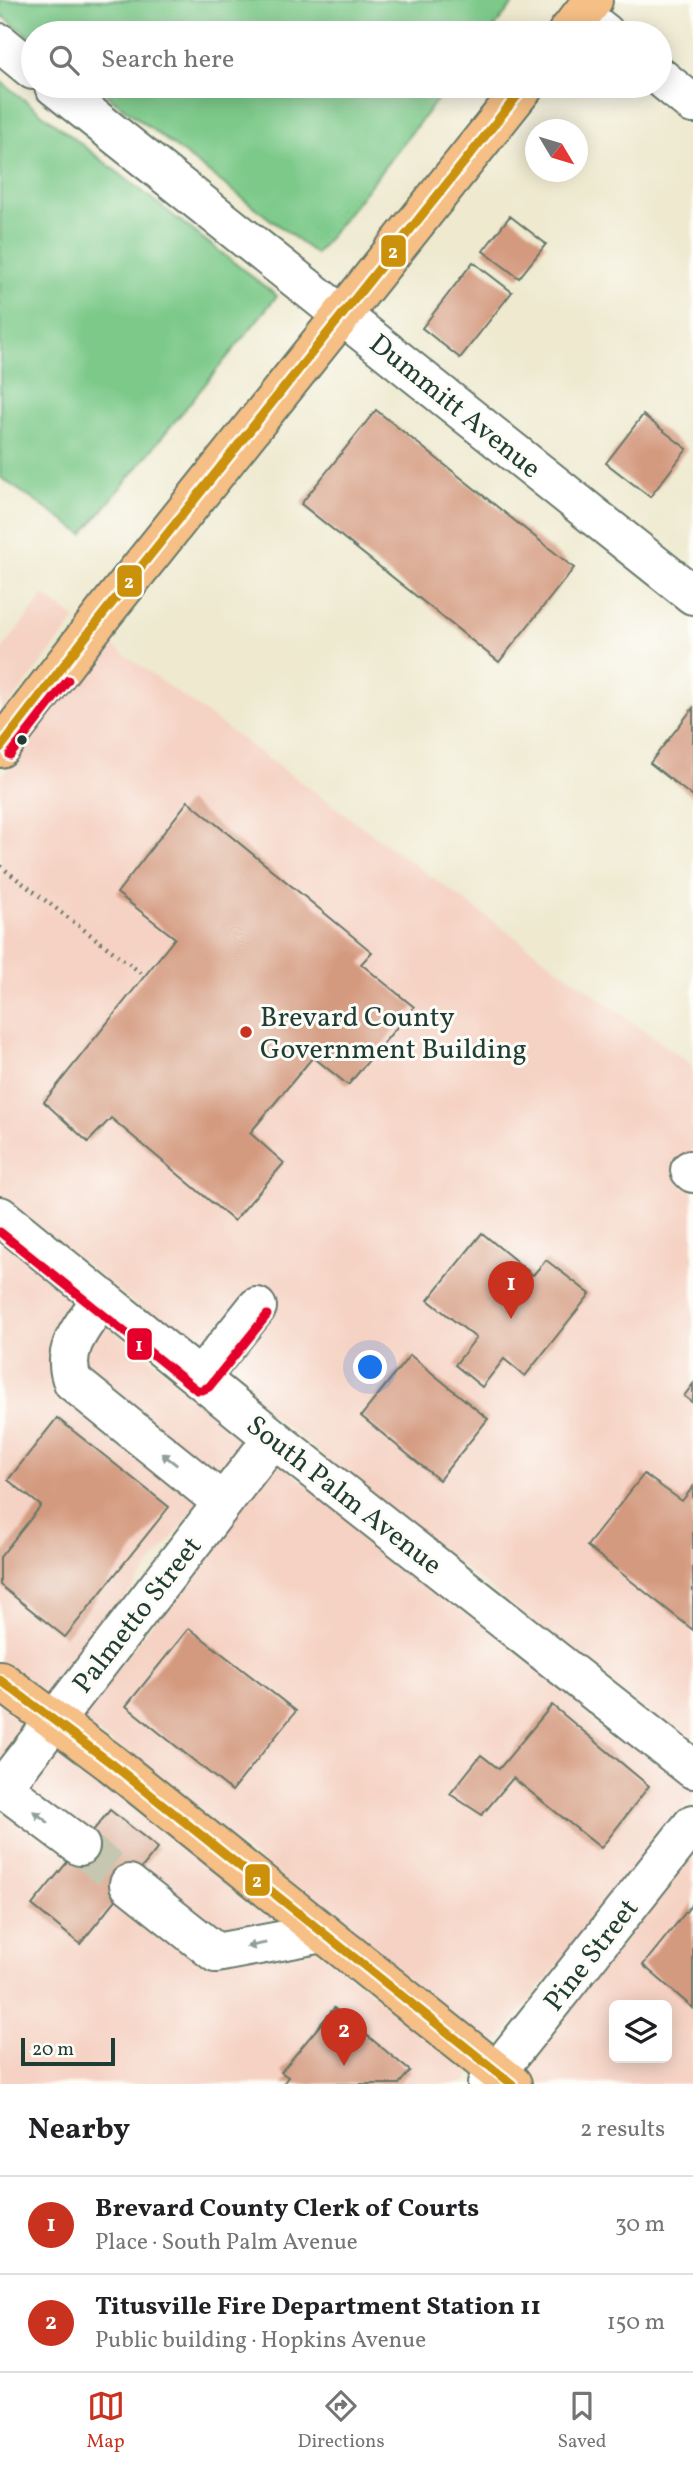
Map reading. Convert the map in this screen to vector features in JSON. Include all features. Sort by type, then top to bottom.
[{"type":"main road","points":[[0,748],[104,613],[515,98]]},
{"type":"main road","points":[[0,1680],[323,1933],[499,2080]]},
{"type":"street","points":[[0,43],[21,60]]},
{"type":"street","points":[[672,87],[693,104]]},
{"type":"street","name":"Dummitt Avenue","points":[[69,98],[693,594]]},
{"type":"street","name":"South Palm Avenue","points":[[0,1216],[273,1437],[693,1769]]},
{"type":"street","points":[[102,1298],[68,1351],[67,1369],[73,1382],[222,1502]]},
{"type":"street","points":[[201,1378],[257,1307]]},
{"type":"street","name":"Palmetto Street","points":[[1,1789],[273,1437]]},
{"type":"street","points":[[1,1789],[80,1846]]},
{"type":"street","name":"Pine Street","points":[[499,2080],[693,1824]]},
{"type":"street","points":[[129,1884],[216,1953],[323,1933]]},
{"type":"path","points":[[0,866],[145,976]]},
{"type":"shaded area","points":[[44,595],[76,619],[0,717],[0,652]]},
{"type":"shaded area","points":[[106,641],[693,1066],[693,1749],[284,1425],[0,1195],[0,778]]},
{"type":"shaded area","points":[[0,1237],[249,1439],[49,1696],[0,1660]]},
{"type":"shaded area","points":[[278,1462],[693,1790],[693,1795],[493,2047],[79,1718]]},
{"type":"shaded area","points":[[0,1700],[29,1722],[0,1761]]},
{"type":"shaded area","points":[[59,1744],[473,2073],[463,2084],[0,2084],[0,1821]]},
{"type":"shaded area","points":[[693,1854],[693,2084],[539,2084],[521,2070]]},
{"type":"green space","points":[[0,0],[516,0],[499,21],[21,21],[21,30],[0,14]]},
{"type":"green space","points":[[0,81],[277,296],[83,534],[0,477]]},
{"type":"green space","points":[[111,98],[439,98],[316,254]]},
{"type":"building","points":[[510,216],[546,244],[519,278],[483,251]]},
{"type":"building","points":[[473,262],[512,292],[460,358],[422,328]]},
{"type":"building","points":[[376,410],[574,568],[499,662],[301,504]]},
{"type":"building","points":[[643,415],[687,449],[650,497],[606,463]]},
{"type":"building","points":[[693,708],[693,797],[650,763]]},
{"type":"building","name":"Brevard County Government Building","points":[[188,801],[372,952],[361,964],[414,1007],[348,1085],[313,1057],[250,1133],[284,1163],[234,1221],[111,1118],[88,1142],[44,1102],[175,938],[117,893]]},
{"type":"building","points":[[482,1233],[533,1275],[546,1260],[590,1294],[525,1376],[504,1359],[482,1387],[455,1365],[476,1338],[428,1300]]},
{"type":"building","points":[[410,1355],[488,1419],[439,1480],[361,1416]]},
{"type":"building","points":[[693,1384],[693,1403],[684,1396]]},
{"type":"building","points":[[57,1418],[169,1507],[65,1637],[0,1585],[0,1557],[41,1506],[8,1480]]},
{"type":"building","points":[[644,1474],[682,1501],[693,1487],[693,1630],[587,1546]]},
{"type":"building","points":[[189,1628],[296,1711],[232,1791],[126,1706]]},
{"type":"building","points":[[552,1705],[649,1786],[601,1848],[513,1778],[482,1815],[450,1794],[481,1755],[499,1769]]},
{"type":"building","points":[[110,1810],[158,1848],[80,1944],[32,1905]]},
{"type":"building","points":[[693,1903],[693,2008],[643,1965]]},
{"type":"building","points":[[334,2008],[410,2071],[399,2084],[283,2084],[288,2077],[281,2072]]},
{"type":"tunnel","points":[[80,1846],[129,1884]]},
{"type":"transit line","name":"2","points":[[0,748],[104,613],[515,98]]},
{"type":"transit line","name":"1","points":[[10,755],[68,680]]},
{"type":"transit line","name":"1","points":[[0,1232],[197,1390],[209,1387],[267,1315]]},
{"type":"transit line","name":"2","points":[[0,1680],[111,1763],[512,2084]]},
{"type":"place","name":"Brevard County Government Building","points":[[246,1032]]},
{"type":"place","name":"Brevard County Clerk of Courts","points":[[511,1319]]},
{"type":"place","name":"Titusville Fire Department Station 11","points":[[344,2066]]}]
